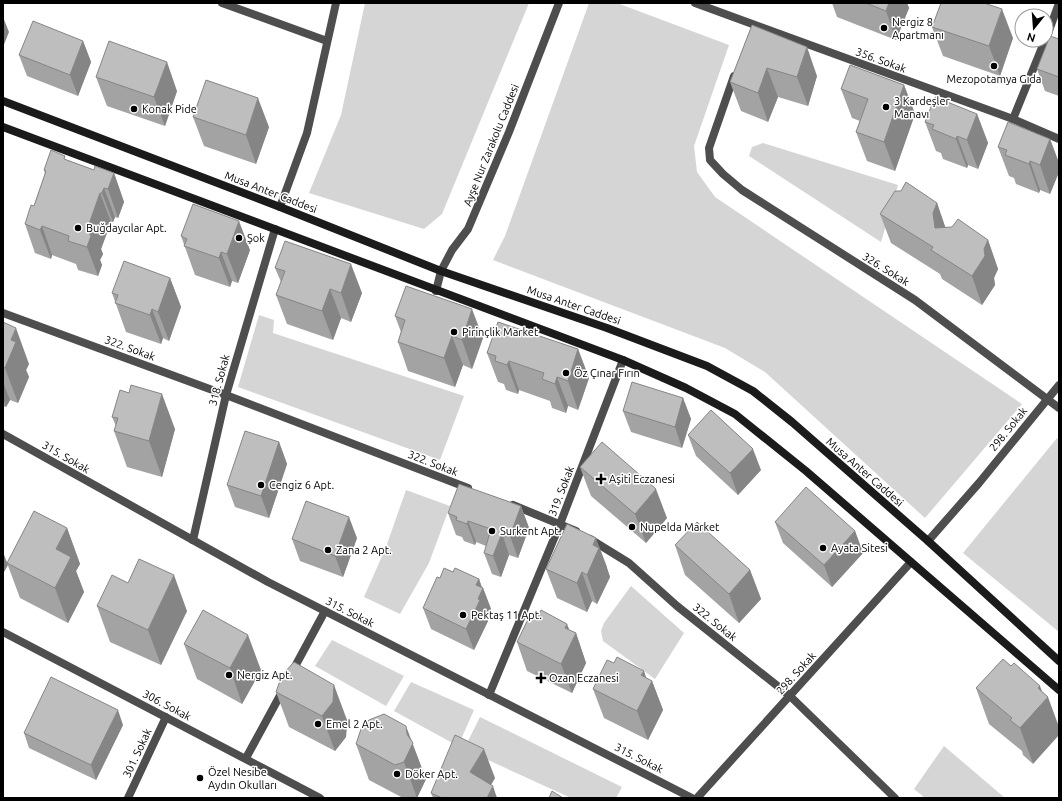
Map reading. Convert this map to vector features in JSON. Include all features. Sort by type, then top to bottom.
[{"type":"main road","name":"Musa Anter Caddesi","points":[[3,101],[280,207],[441,271],[607,328],[707,366],[753,391],[792,422],[928,542],[1059,661]]},
{"type":"main road","points":[[3,127],[623,360],[686,388],[735,414],[911,562],[1059,690]]},
{"type":"street","points":[[222,3],[327,41]]},
{"type":"street","points":[[280,207],[307,133],[336,3]]},
{"type":"street","name":"Ayşe Nur Zarakolu Caddesi","points":[[436,290],[441,271],[452,250],[468,229],[509,132],[559,3]]},
{"type":"street","name":"356. Sokak","points":[[695,3],[751,28],[1013,119],[1059,139]]},
{"type":"street","points":[[1057,16],[1059,3]]},
{"type":"street","points":[[1013,119],[1042,48]]},
{"type":"street","name":"326. Sokak","points":[[737,68],[709,148],[710,160],[723,174],[742,190],[915,300],[1059,408]]},
{"type":"street","name":"318. Sokak","points":[[193,540],[226,395],[275,229]]},
{"type":"street","name":"322. Sokak","points":[[3,312],[226,395],[476,491]]},
{"type":"street","name":"319. Sokak","points":[[489,695],[560,524],[623,360]]},
{"type":"street","name":"298. Sokak","points":[[928,542],[979,483],[1059,385]]},
{"type":"street","name":"315. Sokak","points":[[3,434],[193,540],[325,611],[692,798]]},
{"type":"street","name":"322. Sokak","points":[[506,502],[578,532],[629,563],[677,606],[790,696],[895,798]]},
{"type":"street","name":"298. Sokak","points":[[697,798],[911,562]]},
{"type":"street","points":[[246,758],[325,611]]},
{"type":"street","name":"306. Sokak","points":[[3,632],[320,798]]},
{"type":"street","name":"301. Sokak","points":[[128,798],[166,717]]},
{"type":"shaded area","points":[[365,3],[529,3],[442,214],[424,229],[309,193],[341,115]]},
{"type":"shaded area","points":[[589,3],[617,3],[729,45],[694,146],[697,172],[715,197],[1022,404],[925,518],[765,372],[725,348],[493,260],[505,236]]},
{"type":"shaded area","points":[[763,143],[898,185],[881,242],[749,156],[752,147]]},
{"type":"shaded area","points":[[259,315],[274,320],[273,333],[464,396],[440,460],[238,387]]},
{"type":"shaded area","points":[[1057,438],[1059,440],[1059,632],[963,553]]},
{"type":"shaded area","points":[[406,490],[450,506],[429,563],[400,614],[364,597],[386,547]]},
{"type":"shaded area","points":[[631,586],[684,633],[655,679],[603,641],[601,631],[604,623]]},
{"type":"shaded area","points":[[332,640],[404,676],[386,706],[315,666]]},
{"type":"shaded area","points":[[411,682],[474,710],[458,746],[394,711]]},
{"type":"shaded area","points":[[480,717],[622,787],[616,798],[571,798],[464,749]]},
{"type":"shaded area","points":[[944,746],[1005,798],[925,798],[914,789]]},
{"type":"building","points":[[866,3],[889,3],[886,11]]},
{"type":"building","points":[[941,3],[984,3],[1002,9],[989,46],[932,27]]},
{"type":"building","points":[[33,21],[83,41],[70,75],[19,55]]},
{"type":"building","points":[[752,25],[807,47],[797,77],[767,68],[758,93],[730,82]]},
{"type":"building","points":[[1054,37],[1059,39],[1059,77],[1037,69],[1045,48],[1054,48]]},
{"type":"building","points":[[109,41],[167,62],[154,97],[96,77]]},
{"type":"building","points":[[850,65],[904,85],[884,142],[856,132],[868,99],[841,89]]},
{"type":"building","points":[[206,80],[258,98],[246,135],[193,117]]},
{"type":"building","points":[[935,97],[977,114],[967,140],[957,136],[956,139],[932,129],[934,125],[925,122]]},
{"type":"building","points":[[1008,122],[1050,139],[1040,165],[1030,161],[1029,164],[1005,155],[1007,150],[998,147]]},
{"type":"building","points":[[51,150],[65,156],[64,159],[94,170],[95,166],[114,173],[108,189],[104,188],[102,193],[100,193],[89,224],[92,225],[89,233],[91,236],[87,247],[68,241],[69,236],[42,226],[40,230],[25,224],[31,205],[34,206],[46,171],[44,170]]},
{"type":"building","points":[[906,182],[937,203],[933,213],[935,228],[952,227],[958,219],[988,240],[984,249],[985,256],[972,276],[931,250],[933,247],[880,214],[895,191],[901,191]]},
{"type":"building","points":[[193,204],[239,221],[227,254],[221,252],[219,258],[184,246],[187,239],[181,236]]},
{"type":"building","points":[[285,241],[351,264],[341,293],[330,289],[322,311],[276,295],[285,271],[275,268]]},
{"type":"building","points":[[124,261],[170,278],[158,312],[152,309],[150,315],[115,303],[118,295],[112,293]]},
{"type":"building","points":[[406,286],[472,309],[462,340],[452,336],[444,358],[398,342],[405,320],[395,316]]},
{"type":"building","points":[[3,322],[16,328],[11,340],[16,342],[5,368],[3,367]]},
{"type":"building","points":[[498,322],[578,349],[568,381],[557,377],[555,384],[542,379],[544,373],[509,361],[507,365],[495,361],[496,356],[487,353]]},
{"type":"building","points":[[632,382],[683,398],[675,427],[623,411]]},
{"type":"building","points":[[131,385],[162,394],[149,441],[114,431],[118,418],[112,417],[120,390],[129,393]]},
{"type":"building","points":[[711,410],[753,449],[730,473],[688,435]]},
{"type":"building","points":[[245,431],[279,442],[261,496],[227,485]]},
{"type":"building","points":[[602,442],[656,489],[635,514],[580,467]]},
{"type":"building","points":[[459,484],[521,506],[510,536],[502,533],[493,556],[484,553],[491,529],[468,521],[467,524],[456,520],[457,517],[448,513]]},
{"type":"building","points":[[806,487],[855,531],[824,565],[775,522]]},
{"type":"building","points":[[306,501],[349,517],[335,556],[292,539]]},
{"type":"building","points":[[34,511],[67,528],[56,549],[71,557],[55,588],[7,563]]},
{"type":"building","points":[[697,522],[750,570],[729,594],[675,545]]},
{"type":"building","points":[[567,524],[596,538],[593,545],[599,548],[587,575],[582,572],[577,583],[546,569]]},
{"type":"building","points":[[139,559],[174,575],[148,630],[97,606],[112,575],[128,583]]},
{"type":"building","points":[[444,568],[453,572],[455,568],[479,579],[476,585],[483,588],[478,599],[480,600],[466,629],[423,608],[437,577],[440,578]]},
{"type":"building","points":[[203,610],[248,635],[230,668],[184,644]]},
{"type":"building","points":[[541,610],[567,624],[565,628],[576,633],[561,664],[517,642],[531,613],[538,617]]},
{"type":"building","points":[[617,657],[644,671],[641,675],[652,681],[637,711],[593,689],[607,660],[614,663]]},
{"type":"building","points":[[1003,659],[1011,666],[1014,663],[1040,686],[1038,688],[1048,697],[1020,728],[1010,720],[1012,718],[976,688]]},
{"type":"building","points":[[294,662],[334,685],[333,702],[322,716],[276,692],[282,675]]},
{"type":"building","points":[[51,677],[118,710],[91,765],[24,733]]},
{"type":"building","points":[[384,714],[406,726],[407,734],[413,743],[404,762],[395,765],[356,744],[362,726],[369,720]]},
{"type":"building","points":[[455,735],[484,749],[470,772],[493,786],[487,798],[442,798],[431,793]]},
{"type":"building","points":[[552,791],[563,798],[549,798]]},
{"type":"place","name":"Nergiz 8 Apartmanı","points":[[884,28]]},
{"type":"place","name":"Mezopotamya Gıda","points":[[994,66]]},
{"type":"place","name":"3 Kardeşler Manavı","points":[[886,107]]},
{"type":"place","name":"Konak Pide","points":[[134,109]]},
{"type":"place","name":"Buğdaycılar Apt.","points":[[78,228]]},
{"type":"place","name":"Şok","points":[[239,238]]},
{"type":"place","name":"Pirinçlik Market","points":[[454,332]]},
{"type":"place","name":"Öz Çınar Fırın","points":[[566,373]]},
{"type":"place","name":"Aşiti Eczanesi","points":[[601,479]]},
{"type":"place","name":"Cengiz 6 Apt.","points":[[261,485]]},
{"type":"place","name":"Nupelda Market","points":[[632,527]]},
{"type":"place","name":"Surkent Apt.","points":[[492,531]]},
{"type":"place","name":"Ayata Sitesi","points":[[823,548]]},
{"type":"place","name":"Zana 2 Apt.","points":[[328,550]]},
{"type":"place","name":"Pektaş 11 Apt.","points":[[463,615]]},
{"type":"place","name":"Nergiz Apt.","points":[[229,675]]},
{"type":"place","name":"Ozan Eczanesi","points":[[541,678]]},
{"type":"place","name":"Emel 2 Apt.","points":[[318,724]]},
{"type":"place","name":"Döker Apt.","points":[[397,774]]},
{"type":"place","name":"Özel Nesibe Aydın Okulları","points":[[200,778]]}]
